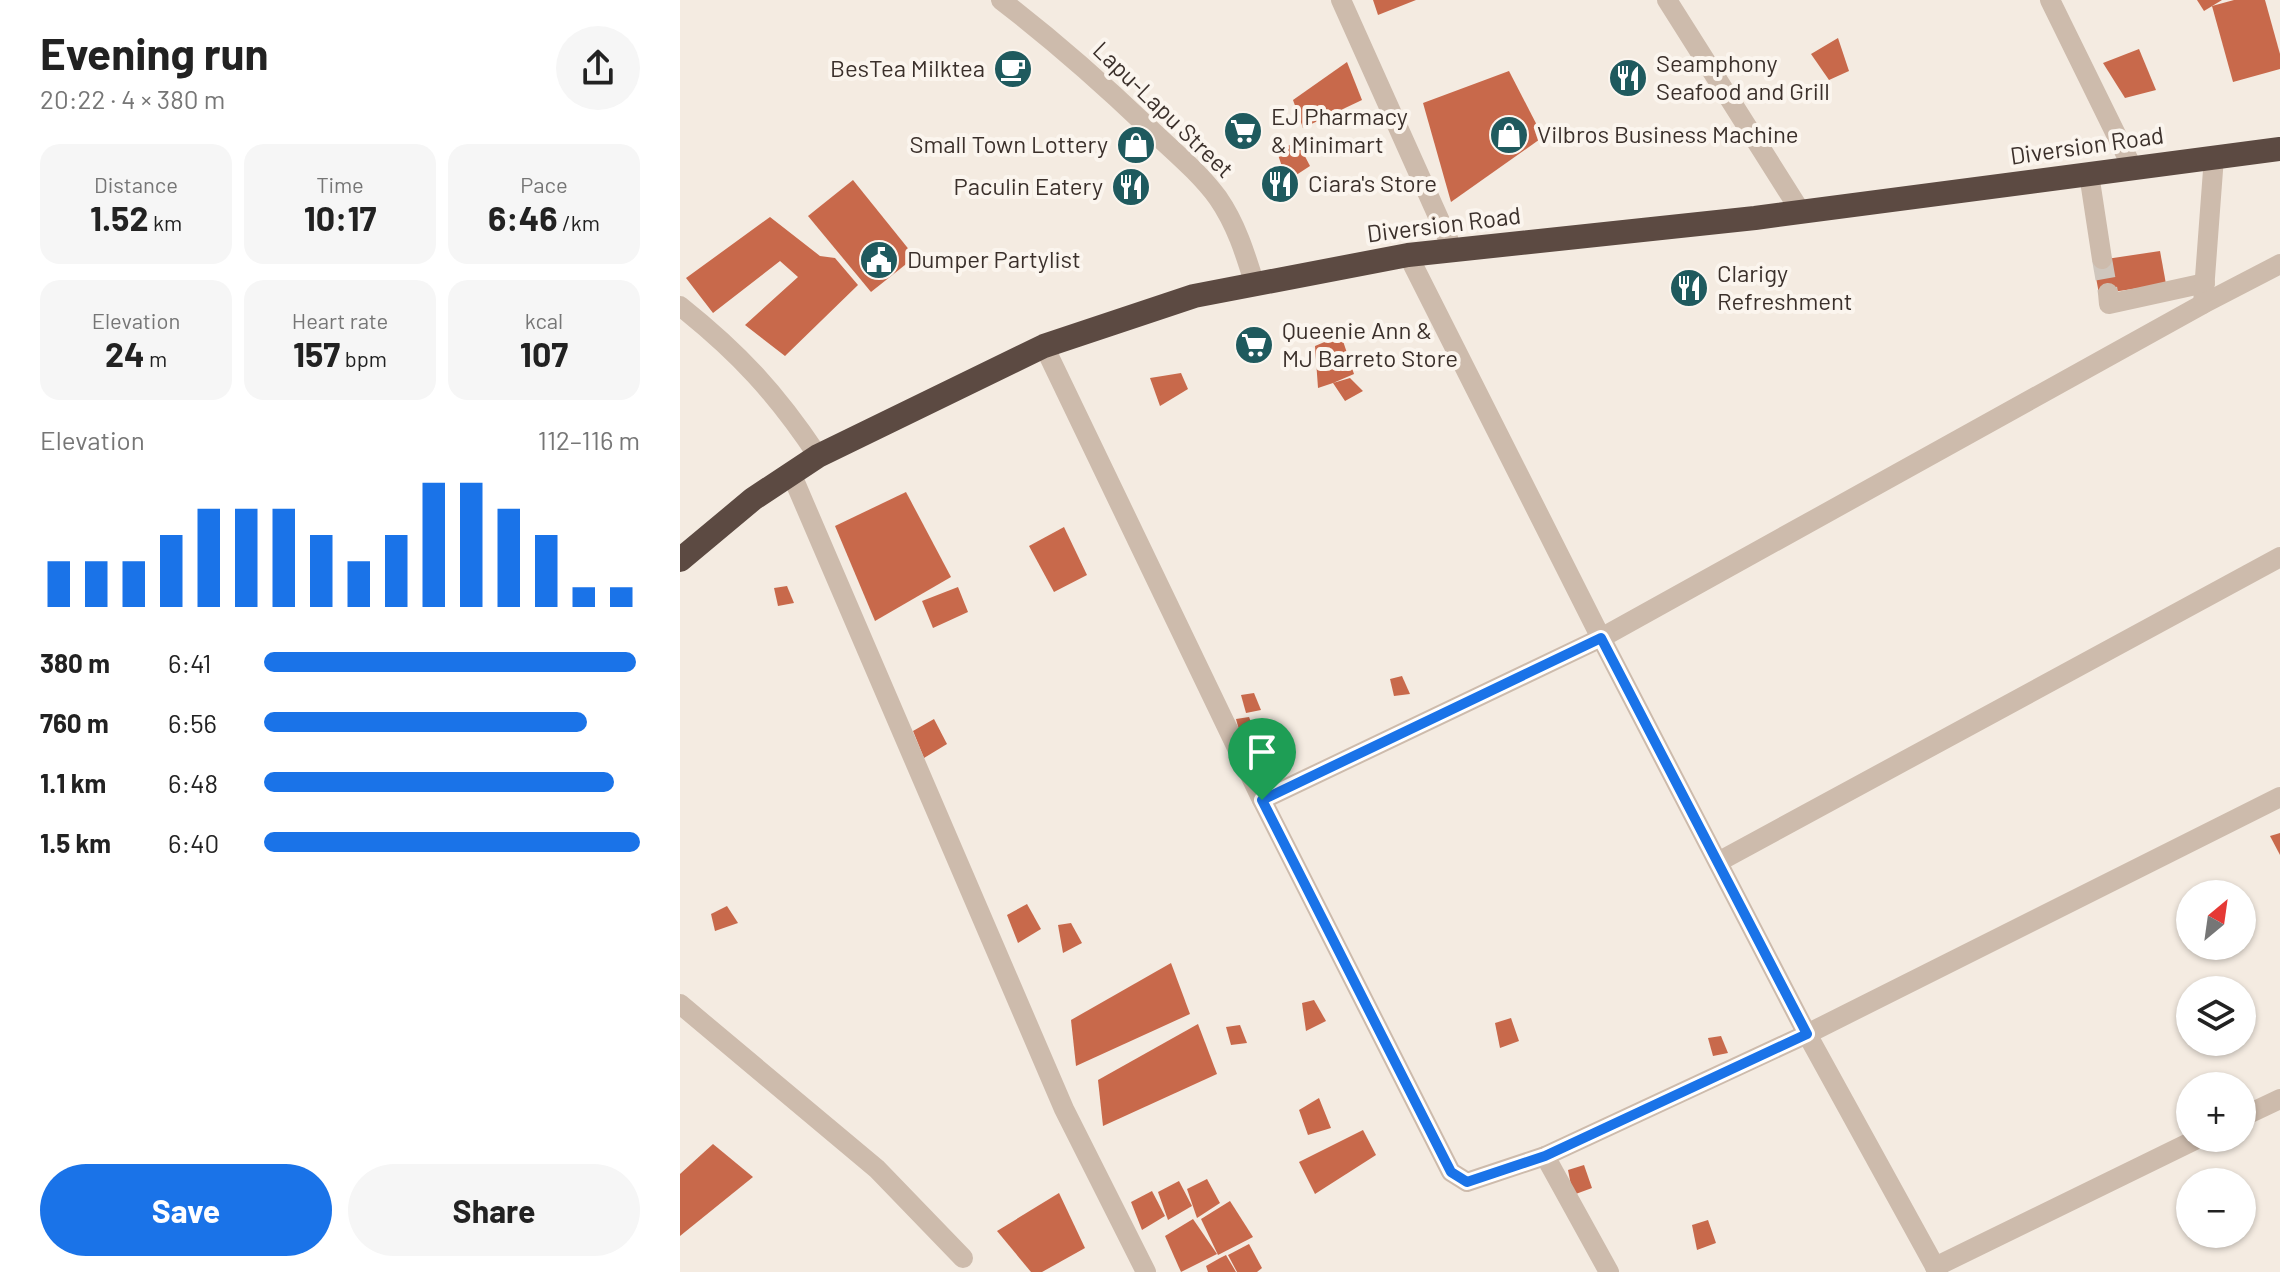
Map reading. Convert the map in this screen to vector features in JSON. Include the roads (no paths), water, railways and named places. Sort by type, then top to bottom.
[{"type":"highway","name":"Diversion Road","points":[[680,560],[753,499],[818,456],[1044,346],[1123,317],[1194,296],[1254,282],[1408,255],[1801,212],[2280,149]]},
{"type":"street","name":"Lapu-Lapu Street","points":[[1001,0],[1093,75],[1197,173],[1232,222],[1254,282]]},
{"type":"street","points":[[1341,0],[1453,250]]},
{"type":"street","points":[[1667,0],[1801,212]]},
{"type":"street","points":[[2050,0],[2133,169]]},
{"type":"street","points":[[2204,294],[2214,157]]},
{"type":"street","points":[[2089,174],[2102,259]]},
{"type":"street","points":[[1408,255],[1601,638],[1807,1034],[1936,1270],[2176,1150]]},
{"type":"street","points":[[1262,800],[1601,638],[2204,294],[2280,264]]},
{"type":"street","points":[[2108,293],[2109,304],[2204,294]]},
{"type":"street","points":[[680,306],[725,341],[760,379],[789,412],[818,456]]},
{"type":"street","points":[[1044,346],[1262,800],[1451,1172],[1467,1182],[1545,1156],[1807,1034],[2280,797]]},
{"type":"street","points":[[791,473],[1064,1109],[1146,1272]]},
{"type":"street","points":[[1718,862],[2280,557]]},
{"type":"street","points":[[680,1004],[877,1169],[963,1258]]},
{"type":"street","points":[[2256,1110],[2280,1099]]},
{"type":"street","points":[[1545,1156],[1609,1272]]},
{"type":"tunnel","points":[[2102,259],[2108,293]]},
{"type":"place","name":"BesTea Milktea","points":[[1013,69]]},
{"type":"place","name":"Seamphony Seafood and Grill","points":[[1628,78]]},
{"type":"place","name":"EJ Pharmacy & Minimart","points":[[1243,131]]},
{"type":"place","name":"Vilbros Business Machine","points":[[1509,135]]},
{"type":"place","name":"Small Town Lottery","points":[[1136,145]]},
{"type":"place","name":"Ciara's Store","points":[[1280,184]]},
{"type":"place","name":"Paculin Eatery","points":[[1131,187]]},
{"type":"place","name":"Dumper Partylist","points":[[879,260]]},
{"type":"place","name":"Clarigy Refreshment","points":[[1689,288]]},
{"type":"place","name":"Queenie Ann & MJ Barreto Store","points":[[1254,345]]}]
